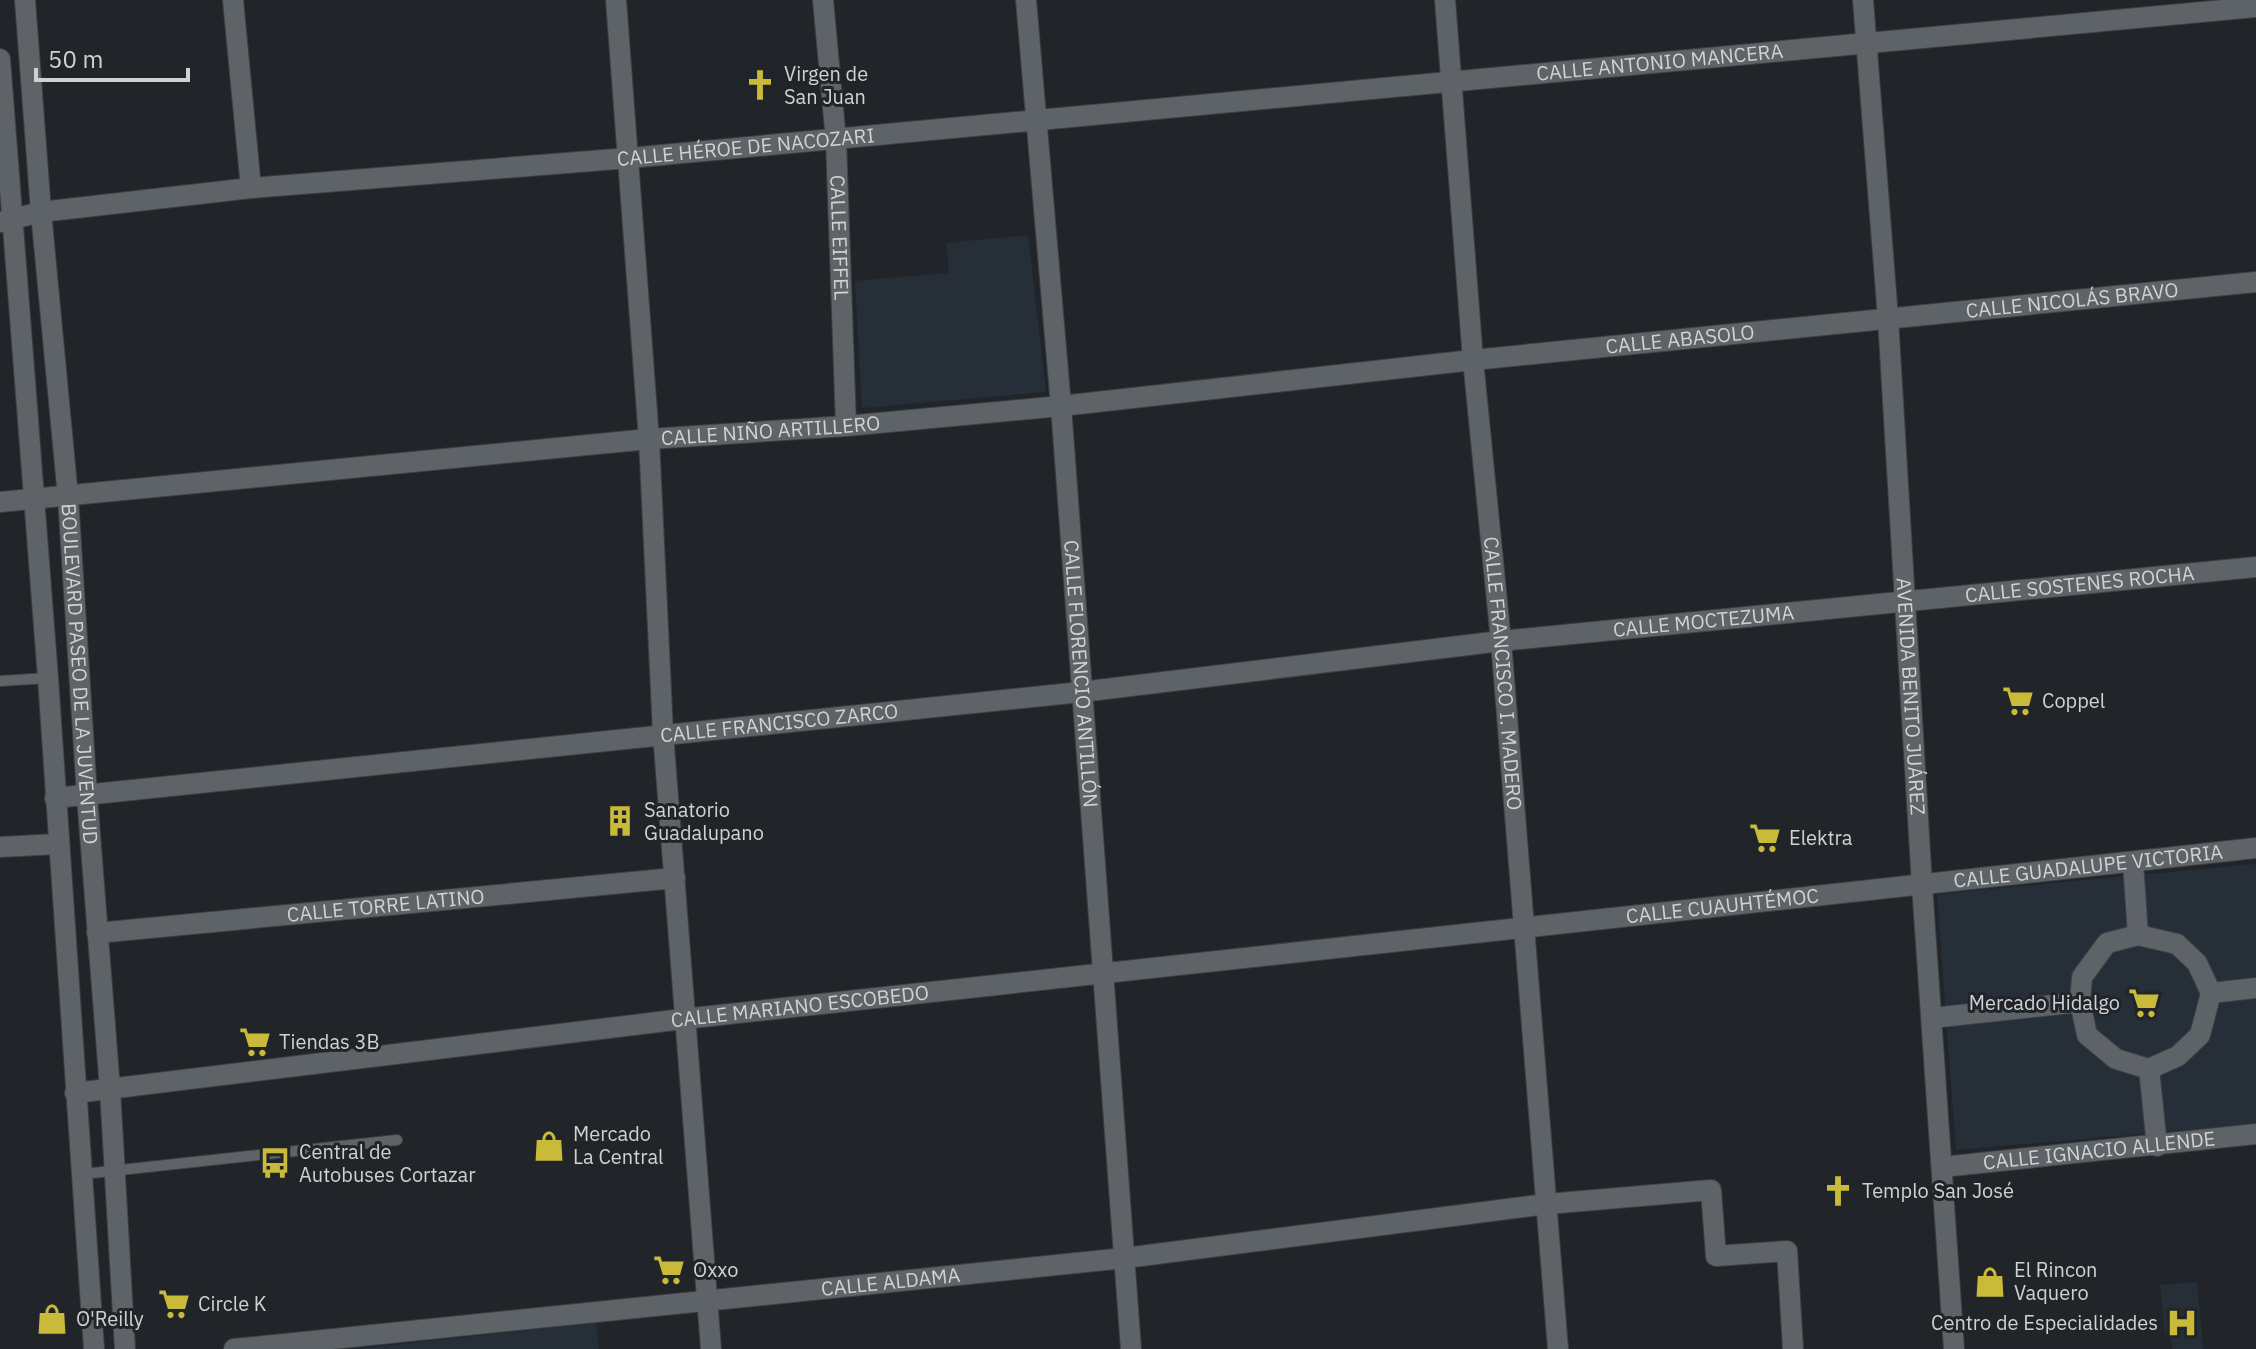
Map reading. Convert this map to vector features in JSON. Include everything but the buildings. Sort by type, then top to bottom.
[{"type":"street","name":"BOULEVARD PASEO DE LA JUVENTUD","points":[[25,0],[68,497],[125,1349]]},
{"type":"street","points":[[233,0],[251,188]]},
{"type":"street","points":[[616,0],[649,439],[663,733],[683,1019],[711,1349]]},
{"type":"street","name":"CALLE EIFFEL","points":[[823,0],[836,140],[846,426]]},
{"type":"street","name":"CALLE FLORENCIO ANTILLÓN","points":[[1026,0],[1061,406],[1131,1349]]},
{"type":"street","name":"CALLE FRANCISCO I. MADERO","points":[[1445,0],[1558,1349]]},
{"type":"street","name":"AVENIDA BENITO JUÁREZ","points":[[1863,0],[1888,318],[1954,1349]]},
{"type":"street","name":"CALLE ANTONIO MANCERA","points":[[1453,80],[2256,7]]},
{"type":"street","name":"BOULEVARD PASEO DE LA JUVENTUD","points":[[0,59],[6,222],[35,501],[94,1349]]},
{"type":"street","name":"CALLE HÉROE DE NACOZARI","points":[[6,222],[41,212],[251,188],[836,140],[1453,80]]},
{"type":"street","name":"CALLE NICOLÁS BRAVO","points":[[1888,318],[2256,282]]},
{"type":"street","name":"CALLE ABASOLO","points":[[1473,360],[1888,318]]},
{"type":"street","name":"CALLE NIÑO ARTILLERO","points":[[0,502],[649,439],[846,426],[1061,406],[1473,360]]},
{"type":"street","name":"CALLE SOSTENES ROCHA","points":[[1905,600],[2256,567]]},
{"type":"street","name":"CALLE MOCTEZUMA","points":[[1501,641],[1905,600]]},
{"type":"street","name":"CALLE FRANCISCO ZARCO","points":[[55,798],[1081,692],[1501,641]]},
{"type":"street","points":[[0,847],[58,844]]},
{"type":"street","name":"CALLE GUADALUPE VICTORIA","points":[[1922,885],[2256,848]]},
{"type":"street","points":[[2133,863],[2138,935]]},
{"type":"street","name":"CALLE TORRE LATINO","points":[[97,933],[675,878]]},
{"type":"street","name":"CALLE CUAUHTÉMOC","points":[[1524,928],[1922,885]]},
{"type":"street","name":"CALLE MARIANO ESCOBEDO","points":[[75,1093],[683,1019],[1524,928]]},
{"type":"street","points":[[2138,935],[2177,944],[2197,963],[2211,993],[2200,1035],[2178,1056],[2149,1069],[2116,1059],[2087,1035],[2080,1002],[2082,977],[2107,943],[2138,935]]},
{"type":"street","points":[[2211,993],[2256,988]]},
{"type":"street","points":[[1932,1018],[2080,1002]]},
{"type":"street","points":[[2149,1069],[2157,1146]]},
{"type":"street","name":"CALLE IGNACIO ALLENDE","points":[[1942,1167],[2256,1134]]},
{"type":"street","name":"CALLE ALDAMA","points":[[234,1349],[1125,1258],[1547,1204],[1711,1190],[1716,1256],[1787,1251],[1793,1349]]},
{"type":"lane","points":[[0,681],[48,678]]},
{"type":"lane","points":[[83,1174],[397,1140]]},
{"type":"shaded area","points":[[1028,235],[1046,392],[862,408],[855,281],[949,273],[946,243]]},
{"type":"shaded area","points":[[2256,864],[2256,1124],[1956,1150],[1937,894]]},
{"type":"shaded area","name":"Centro de Especialidades","points":[[2197,1282],[2203,1349],[2172,1349],[2170,1334],[2165,1334],[2160,1285]]},
{"type":"shaded area","points":[[596,1323],[599,1349],[355,1349]]},
{"type":"place","name":"Virgen de San Juan","points":[[760,85]]},
{"type":"place","name":"Coppel","points":[[2018,701]]},
{"type":"place","name":"Sanatorio Guadalupano","points":[[620,821]]},
{"type":"place","name":"Elektra","points":[[1765,838]]},
{"type":"place","name":"Mercado Hidalgo","points":[[2144,1003]]},
{"type":"place","name":"Tiendas 3B","points":[[255,1042]]},
{"type":"place","name":"Mercado La Central","points":[[549,1146]]},
{"type":"place","name":"Central de Autobuses Cortazar","points":[[275,1163]]},
{"type":"place","name":"Templo San José","points":[[1838,1191]]},
{"type":"place","name":"Oxxo","points":[[669,1270]]},
{"type":"place","name":"El Rincon Vaquero","points":[[1990,1282]]},
{"type":"place","name":"Circle K","points":[[174,1304]]},
{"type":"place","name":"O'Reilly","points":[[52,1319]]},
{"type":"place","name":"Centro de Especialidades","points":[[2182,1323]]}]
